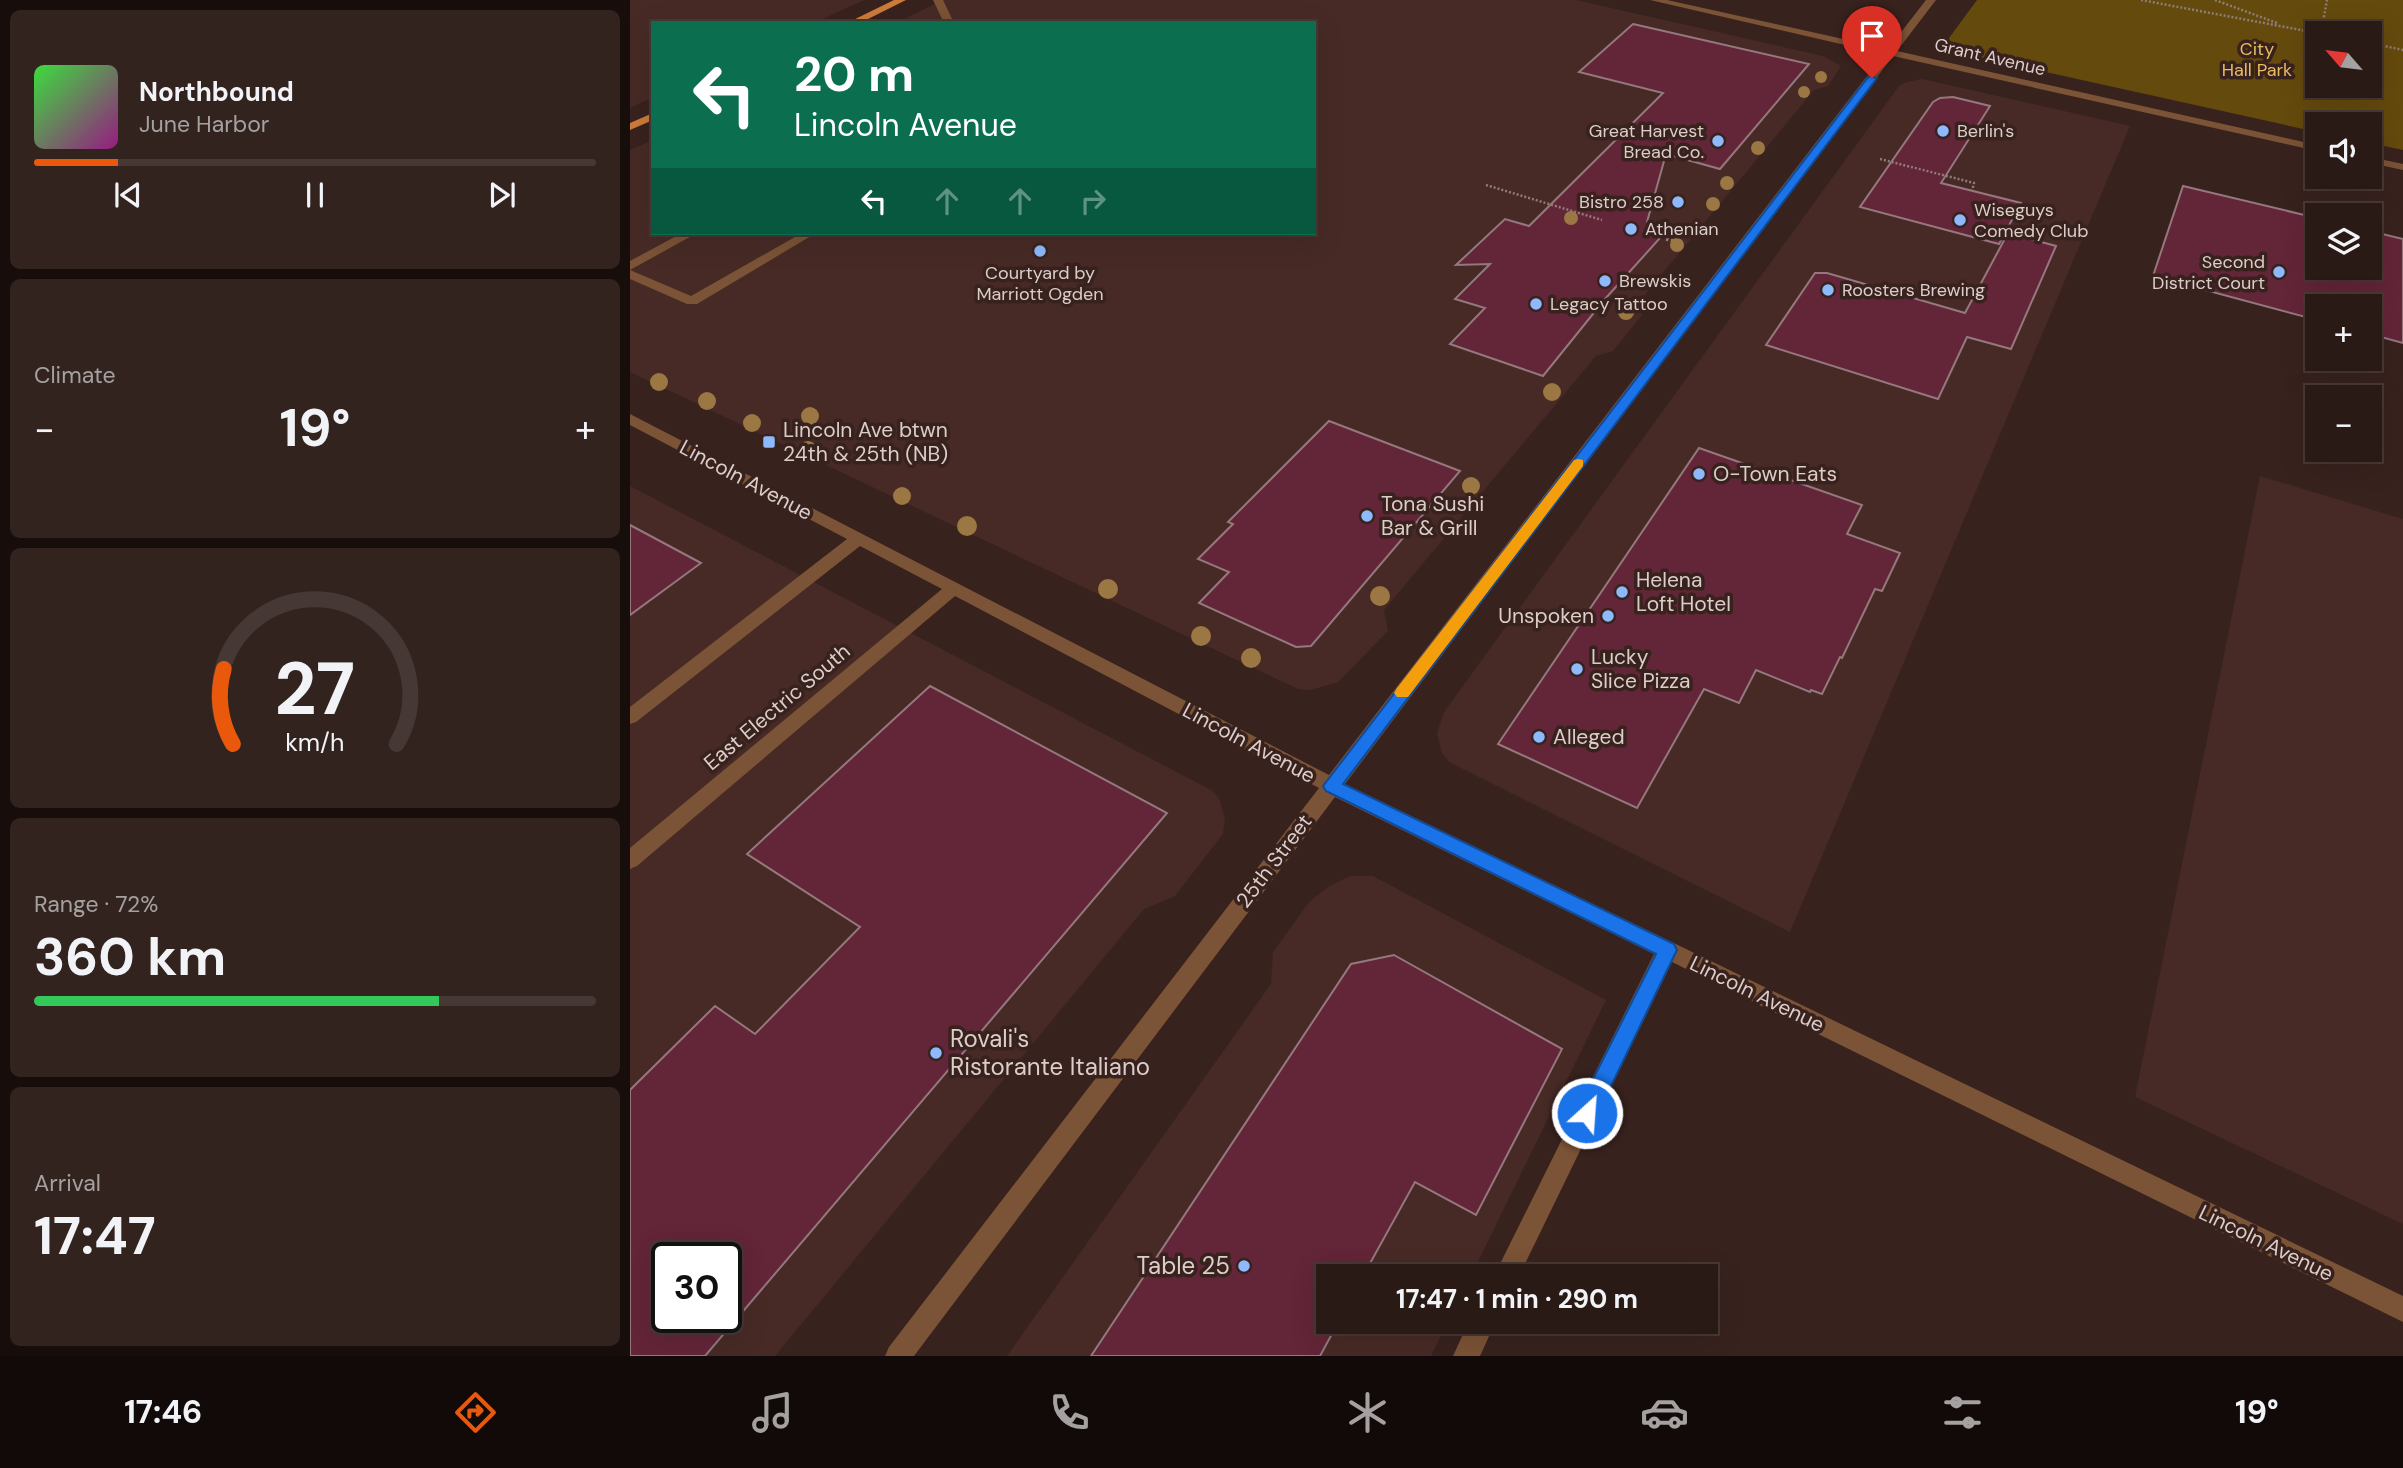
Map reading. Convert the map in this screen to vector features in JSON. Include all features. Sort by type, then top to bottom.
[{"type":"main road","points":[[856,21],[901,0]]},
{"type":"main road","points":[[630,127],[651,118]]},
{"type":"street","points":[[938,0],[948,21]]},
{"type":"street","name":"Grant Avenue","points":[[1655,0],[2305,145]]},
{"type":"street","name":"25th Street","points":[[898,1356],[1931,0]]},
{"type":"street","points":[[2382,163],[2403,167]]},
{"type":"street","points":[[630,266],[687,235]]},
{"type":"street","points":[[630,274],[692,301],[807,235]]},
{"type":"street","name":"Lincoln Avenue","points":[[632,422],[1332,786],[2403,1309]]},
{"type":"street","points":[[630,717],[858,539]]},
{"type":"street","name":"East Electric South","points":[[630,860],[953,589]]},
{"type":"street","points":[[1512,1264],[1667,950]]},
{"type":"street","points":[[1466,1356],[1477,1334]]},
{"type":"path","points":[[2141,0],[2305,31]]},
{"type":"path","points":[[2215,0],[2298,30]]},
{"type":"path","points":[[2322,21],[2327,0]]},
{"type":"path","points":[[2382,46],[2403,50]]},
{"type":"path","points":[[1880,159],[1974,184],[1972,191]]},
{"type":"path","points":[[1486,185],[1602,220]]},
{"type":"path","points":[[1666,239],[1674,241]]},
{"type":"shaded area","points":[[630,0],[864,0],[818,21],[651,21],[651,98],[630,108]]},
{"type":"shaded area","points":[[943,0],[1576,0],[1823,56],[1841,66],[1828,86],[1814,90],[1638,303],[1642,315],[1613,351],[1596,356],[1384,610],[1388,631],[1338,682],[1311,690],[1298,689],[630,372],[630,150],[651,141],[651,235],[1316,235],[1316,21],[900,21]]},
{"type":"shaded area","points":[[1922,79],[2130,126],[1790,932],[1449,762],[1442,753],[1437,733],[1444,712],[1899,86]]},
{"type":"shaded area","points":[[2260,476],[2403,519],[2403,1224],[2135,1097]]},
{"type":"shaded area","points":[[630,486],[1211,790],[1219,798],[1225,819],[1223,834],[1175,896],[1144,909],[775,1356],[630,1356]]},
{"type":"shaded area","points":[[1350,876],[1373,876],[1606,1000],[1477,1264],[1316,1264],[1316,1334],[1442,1334],[1431,1356],[1007,1356],[1271,984],[1273,952],[1310,901],[1328,887]]},
{"type":"green space","name":"City Hall Park","points":[[1977,0],[2403,0],[2403,150],[2382,146],[2382,112],[2305,112],[2305,129],[1941,49]]},
{"type":"building","points":[[1633,24],[1809,64],[1720,169],[1666,154],[1647,222],[1669,228],[1605,299],[1543,376],[1450,344],[1485,308],[1455,299],[1490,264],[1456,265],[1505,219],[1529,226],[1663,93],[1579,72]]},
{"type":"building","points":[[1953,97],[1990,106],[1941,183],[2021,203],[1999,244],[1860,207],[1933,102],[1940,98]]},
{"type":"building","name":"Second District Court","points":[[2183,186],[2305,215],[2305,280],[2382,280],[2382,234],[2403,239],[2403,343],[2382,337],[2382,294],[2305,294],[2305,317],[2153,276]]},
{"type":"building","points":[[2008,233],[2056,246],[2011,349],[1967,337],[1938,399],[1766,345],[1815,273],[1827,273],[1965,313]]},
{"type":"building","points":[[1329,421],[1460,471],[1311,646],[1296,647],[1199,603],[1229,572],[1198,559],[1233,524],[1228,522]]},
{"type":"building","points":[[1699,448],[1862,505],[1847,534],[1900,553],[1882,591],[1875,589],[1822,694],[1811,690],[1810,692],[1756,670],[1739,703],[1704,689],[1637,808],[1498,744]]},
{"type":"building","points":[[630,525],[701,563],[630,615]]},
{"type":"building","points":[[930,686],[1167,813],[742,1313],[742,1242],[651,1242],[651,1333],[725,1333],[705,1356],[630,1356],[630,1090],[715,1006],[755,1034],[860,927],[747,854]]},
{"type":"building","points":[[1394,955],[1562,1049],[1476,1215],[1415,1182],[1370,1264],[1316,1264],[1316,1334],[1332,1334],[1320,1356],[1091,1356],[1351,964]]},
{"type":"slow traffic","points":[[1402,693],[1578,463]]},
{"type":"place","name":"Berlin's","points":[[1943,131]]},
{"type":"place","name":"Great Harvest Bread Co.","points":[[1718,141]]},
{"type":"place","name":"Bistro 258","points":[[1678,202]]},
{"type":"place","name":"Wiseguys Comedy Club","points":[[1960,220]]},
{"type":"place","name":"Athenian","points":[[1631,229]]},
{"type":"place","name":"Courtyard by Marriott Ogden","points":[[1040,251]]},
{"type":"place","name":"Second District Court","points":[[2279,272]]},
{"type":"place","name":"Brewskis","points":[[1605,281]]},
{"type":"place","name":"Roosters Brewing","points":[[1828,290]]},
{"type":"place","name":"Legacy Tattoo","points":[[1536,304]]},
{"type":"place","name":"Lincoln Ave btwn 24th & 25th (NB)","points":[[769,442]]},
{"type":"place","name":"O-Town Eats","points":[[1699,474]]},
{"type":"place","name":"Tona Sushi Bar & Grill","points":[[1367,516]]},
{"type":"place","name":"Helena Loft Hotel","points":[[1622,592]]},
{"type":"place","name":"Unspoken","points":[[1608,616]]},
{"type":"place","name":"Lucky Slice Pizza","points":[[1577,669]]},
{"type":"place","name":"Alleged","points":[[1539,737]]},
{"type":"place","name":"Rovali's Ristorante Italiano","points":[[936,1053]]},
{"type":"place","name":"Table 25","points":[[1244,1266]]},
{"type":"route","points":[[1587,1113],[1667,950],[1332,786],[1872,78]]}]
